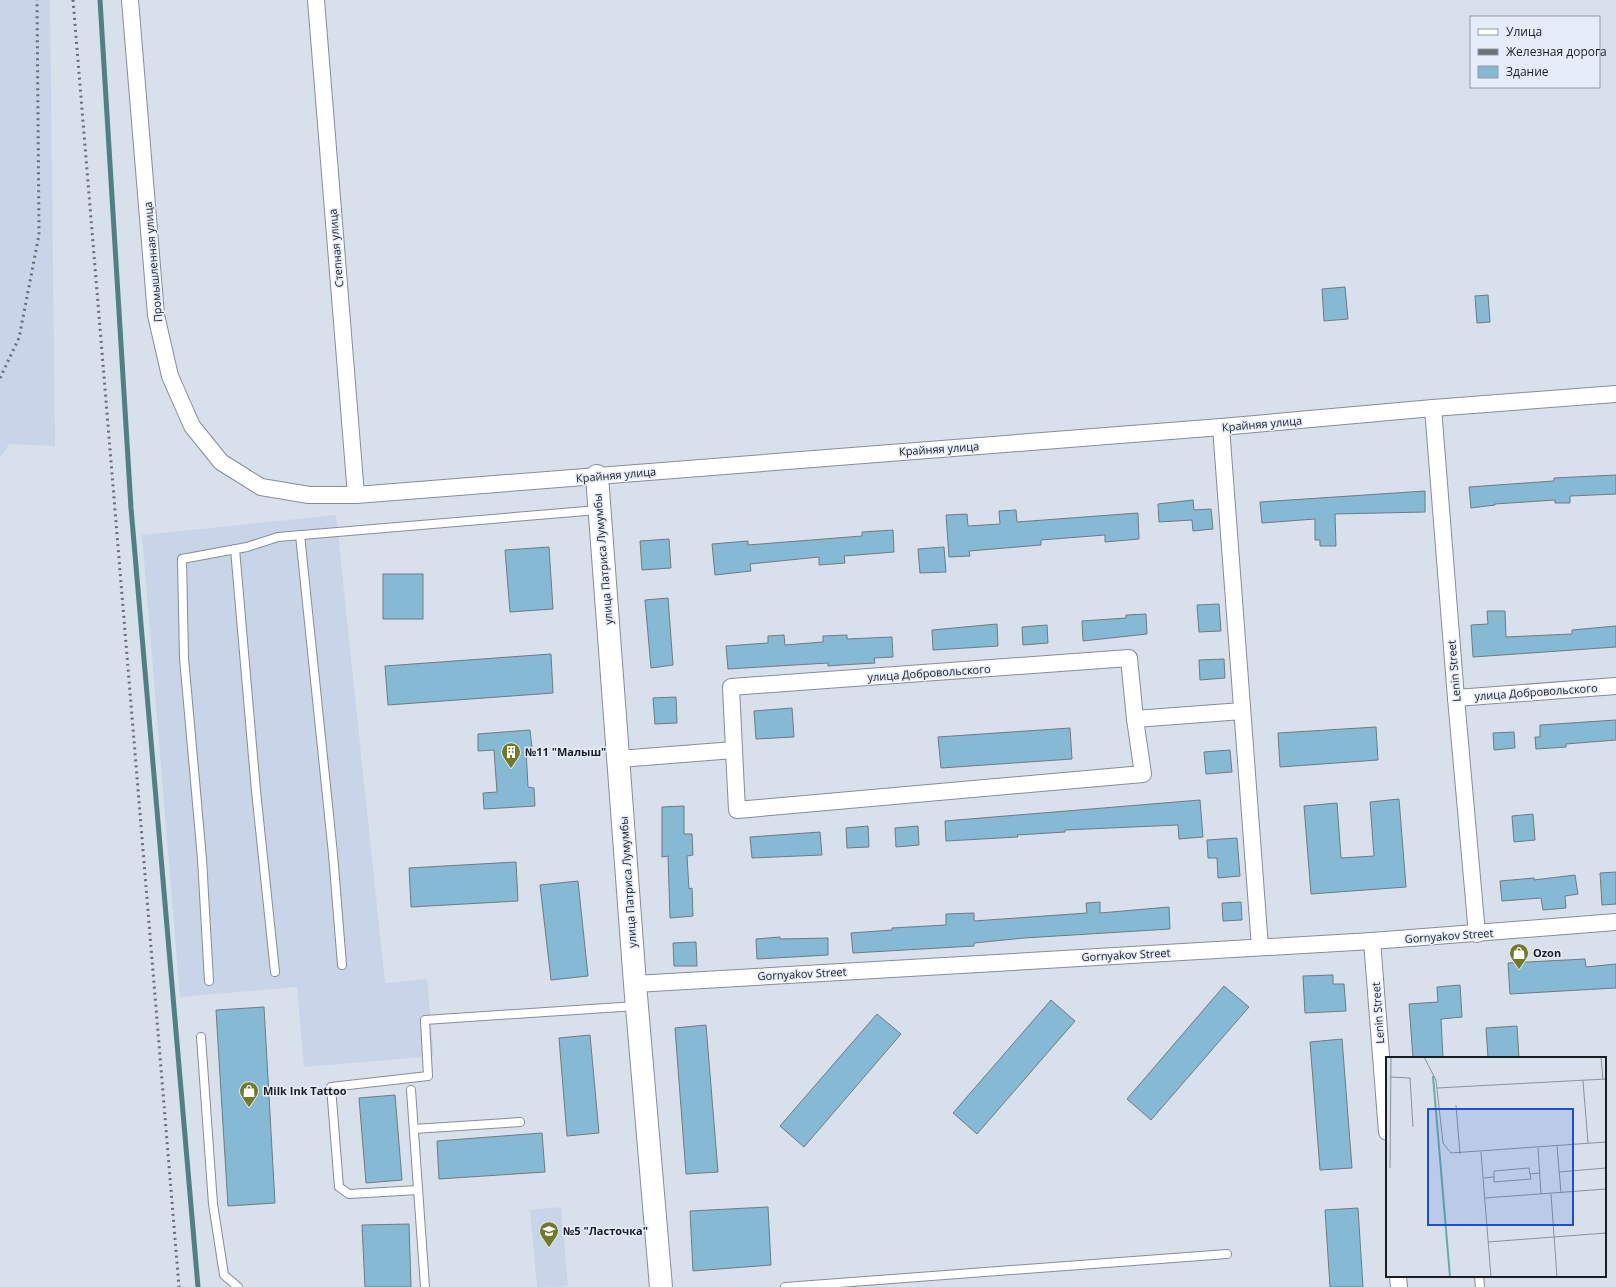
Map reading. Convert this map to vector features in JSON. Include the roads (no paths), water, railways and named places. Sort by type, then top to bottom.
[{"type":"street","name":"Промышленная улица","points":[[130,0],[156,315],[170,376],[192,426],[221,462],[261,487]]},
{"type":"street","name":"Степная улица","points":[[316,0],[356,495]]},
{"type":"street","name":"Крайняя улица","points":[[261,487],[309,495],[356,495],[1221,427],[1433,408],[1616,394]]},
{"type":"street","name":"Lenin Street","points":[[1433,408],[1456,698],[1477,934]]},
{"type":"street","points":[[1221,427],[1260,947]]},
{"type":"street","name":"улица Патриса Лумумбы","points":[[596,476],[636,995],[661,1287]]},
{"type":"street","name":"улица Добровольского","points":[[1129,658],[1135,719],[1143,774],[737,810],[734,750],[731,687],[1129,658]]},
{"type":"street","name":"улица Добровольского","points":[[1456,698],[1616,686]]},
{"type":"street","points":[[1135,719],[1242,711]]},
{"type":"street","points":[[619,759],[734,750]]},
{"type":"street","name":"Gornyakov Street","points":[[636,995],[1260,947],[1477,934],[1616,922]]},
{"type":"street","name":"Lenin Street","points":[[1372,941],[1386,1119]]},
{"type":"street","points":[[1398,1277],[1399,1287]]},
{"type":"lane","points":[[209,981],[202,859],[184,658],[182,559],[235,549],[278,537],[599,510]]},
{"type":"lane","points":[[300,535],[333,854],[342,965]]},
{"type":"lane","points":[[235,549],[256,791],[275,972]]},
{"type":"lane","points":[[418,1190],[349,1194],[339,1187],[331,1087],[428,1076],[425,1020],[636,995]]},
{"type":"lane","points":[[201,1037],[213,1204],[224,1275],[238,1287]]},
{"type":"lane","points":[[411,1090],[425,1287]]},
{"type":"lane","points":[[414,1129],[520,1122]]},
{"type":"lane","points":[[785,1287],[1227,1254]]},
{"type":"lane","points":[[1479,1277],[1480,1287]]},
{"type":"waterway","points":[[100,0],[131,508],[198,1287]]},
{"type":"railway","points":[[0,378],[19,338],[39,235],[37,0]]},
{"type":"railway","points":[[73,0],[179,1287]]},
{"type":"place","name":"№11 \"Малыш\"","points":[[511,769]]},
{"type":"place","name":"Ozon","points":[[1519,970]]},
{"type":"place","name":"Milk Ink Tattoo","points":[[249,1108]]},
{"type":"place","name":"№5 \"Ласточка\"","points":[[549,1248]]}]
